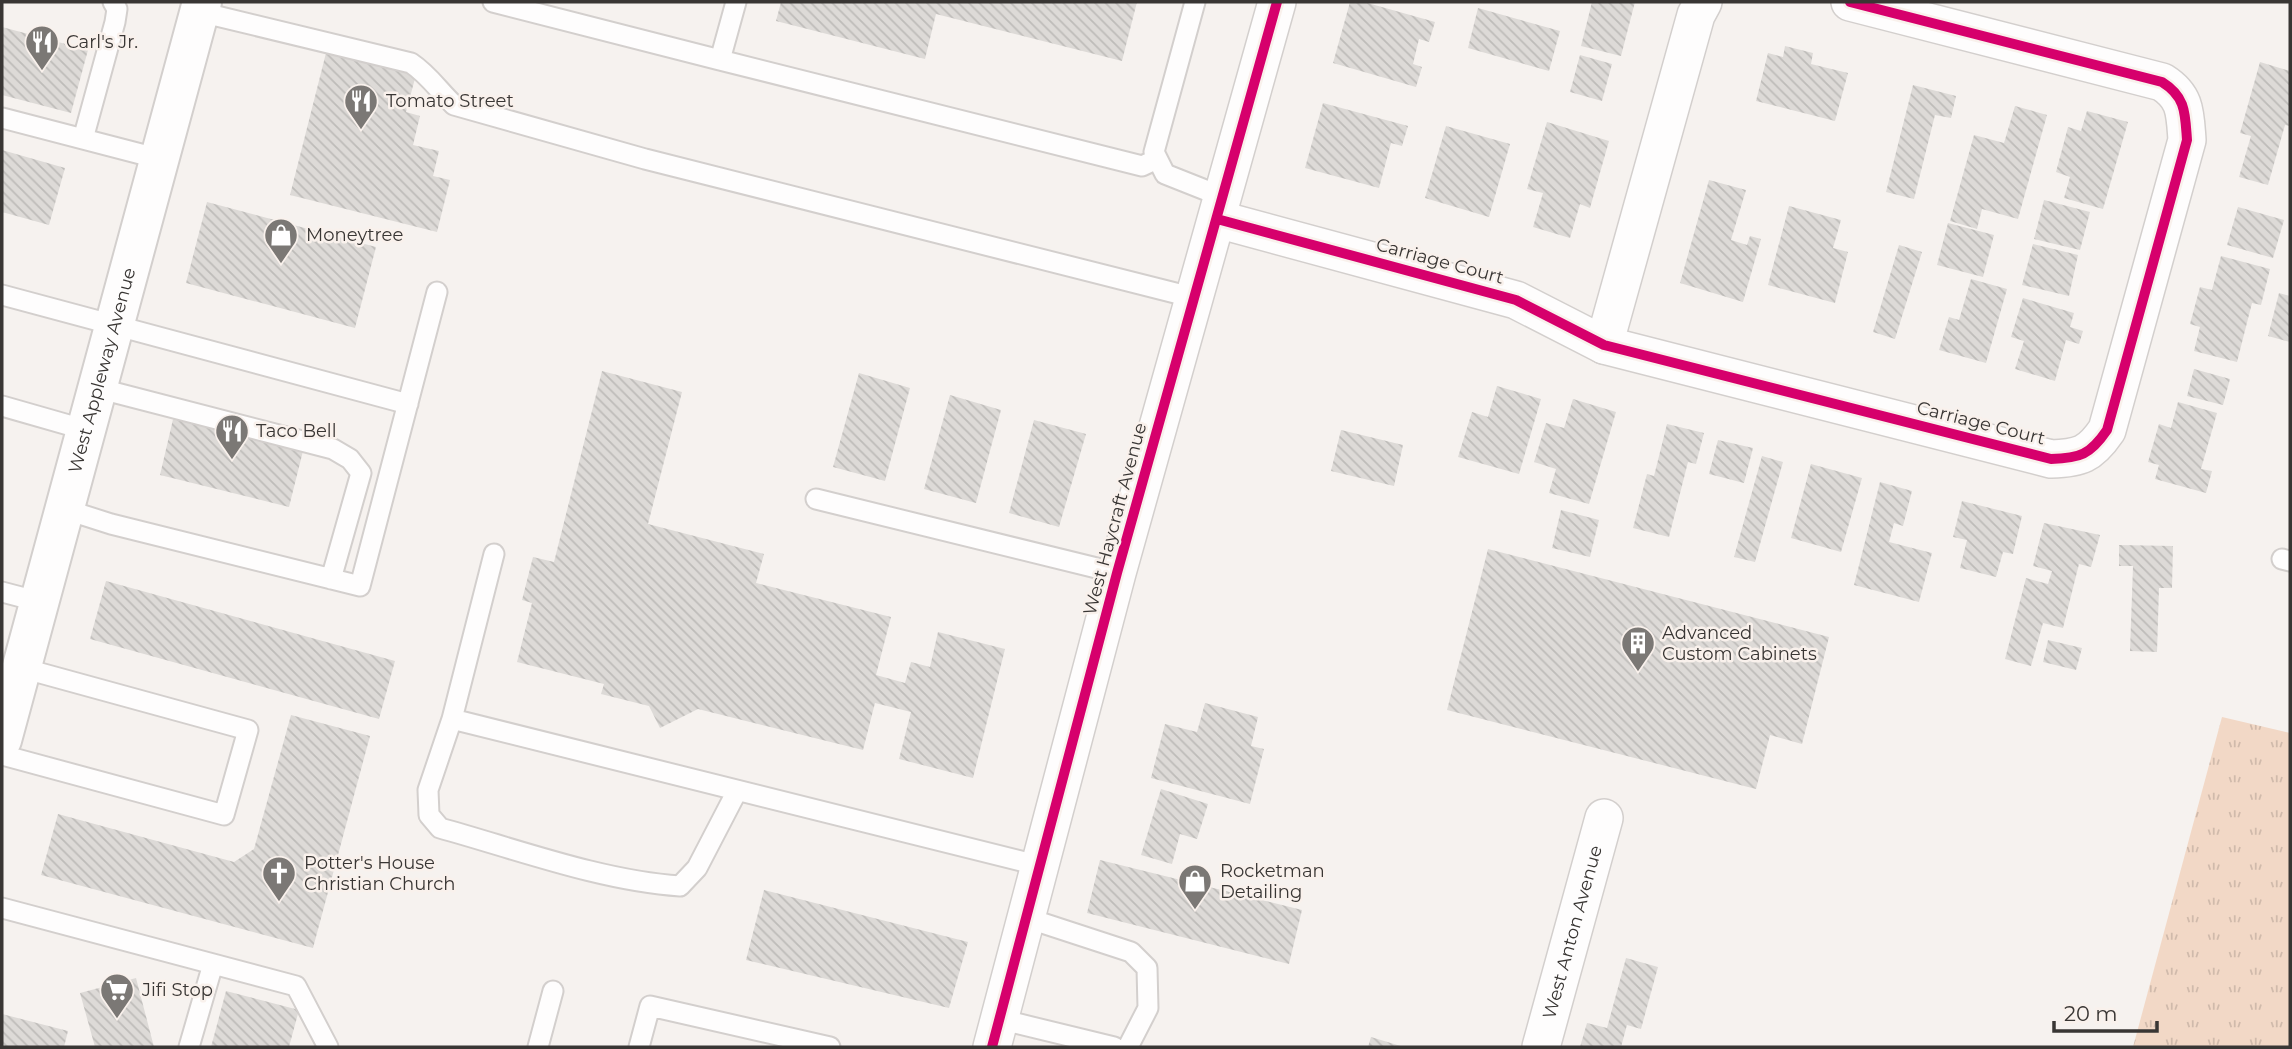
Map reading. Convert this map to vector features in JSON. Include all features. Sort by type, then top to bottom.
[{"type":"main road","name":"West Appleway Avenue","points":[[2,740],[12,685],[40,602],[201,7]]},
{"type":"street","name":"West Haycraft Avenue","points":[[995,1033],[1117,573],[1277,2]]},
{"type":"street","points":[[1604,345],[1696,15],[1703,2]]},
{"type":"street","name":"Carriage Court","points":[[1220,208],[1516,300],[1604,345],[2051,458],[2077,458],[2097,445],[2107,430],[2188,140],[2183,104],[2171,88],[2162,82],[1850,2]]},
{"type":"street","name":"West Anton Avenue","points":[[1541,1047],[1604,818]]},
{"type":"lane","points":[[83,139],[115,22],[117,9],[113,2]]},
{"type":"lane","points":[[720,60],[736,2]]},
{"type":"lane","points":[[1195,2],[1154,152],[1164,174],[1220,208]]},
{"type":"lane","points":[[506,3],[1142,166],[1157,159]]},
{"type":"lane","points":[[201,7],[411,63],[428,75],[454,106],[645,159],[1195,298]]},
{"type":"lane","points":[[2,118],[160,159]]},
{"type":"lane","points":[[64,509],[111,524],[360,586],[437,292]]},
{"type":"lane","points":[[2,295],[408,404]]},
{"type":"lane","points":[[97,388],[332,449],[350,459],[361,473],[331,579]]},
{"type":"lane","points":[[2,406],[86,430]]},
{"type":"lane","points":[[816,499],[1117,573]]},
{"type":"lane","points":[[494,554],[452,719],[428,790],[429,815],[440,828],[571,865],[650,884],[680,886],[697,868],[737,791]]},
{"type":"lane","points":[[2,592],[40,602]]},
{"type":"lane","points":[[2,755],[224,815],[248,730],[12,685]]},
{"type":"lane","points":[[452,719],[1041,866]]},
{"type":"lane","points":[[2,908],[296,986],[328,1047]]},
{"type":"lane","points":[[1027,918],[1131,952],[1147,968],[1148,1008],[1128,1047]]},
{"type":"lane","points":[[189,1047],[213,964]]},
{"type":"lane","points":[[538,1047],[553,991]]},
{"type":"lane","points":[[639,1047],[650,1006],[830,1047]]},
{"type":"lane","points":[[995,1033],[1114,1047]]},
{"type":"green space","points":[[2222,717],[2290,733],[2290,1047],[2133,1047]]},
{"type":"building","points":[[781,2],[1137,2],[1122,61],[936,14],[925,59],[776,21]]},
{"type":"building","points":[[1350,2],[1364,2],[1435,22],[1429,42],[1419,39],[1413,64],[1422,67],[1416,87],[1333,63]]},
{"type":"building","points":[[1592,2],[1635,2],[1621,56],[1581,46]]},
{"type":"building","points":[[1478,8],[1560,31],[1549,71],[1468,48]]},
{"type":"building","name":"Carl's Jr.","points":[[2,27],[88,50],[71,113],[2,95]]},
{"type":"building","points":[[1785,46],[1813,53],[1811,64],[1848,73],[1835,121],[1756,101],[1768,53],[1783,57]]},
{"type":"building","name":"Tomato Street","points":[[327,49],[417,71],[406,112],[420,116],[413,145],[439,151],[433,176],[450,180],[437,232],[290,195]]},
{"type":"building","points":[[1580,55],[1612,64],[1602,101],[1570,92]]},
{"type":"building","points":[[2260,62],[2290,71],[2290,126],[2285,125],[2268,185],[2239,177],[2251,136],[2240,133]]},
{"type":"building","points":[[1913,85],[1956,96],[1951,118],[1935,115],[1914,199],[1886,192]]},
{"type":"building","points":[[1323,103],[1408,126],[1402,146],[1391,143],[1379,188],[1305,168]]},
{"type":"building","points":[[2015,106],[2047,115],[2018,219],[1982,209],[1977,229],[1950,221],[1974,135],[2004,143]]},
{"type":"building","points":[[2087,111],[2128,122],[2103,209],[2064,198],[2070,177],[2056,172],[2068,127],[2081,131]]},
{"type":"building","points":[[1547,122],[1609,141],[1590,208],[1580,204],[1570,238],[1533,227],[1543,193],[1527,189]]},
{"type":"building","points":[[1446,126],[1510,144],[1489,217],[1425,198]]},
{"type":"building","points":[[2,150],[65,168],[49,225],[2,212]]},
{"type":"building","points":[[1709,180],[1746,190],[1731,240],[1747,245],[1750,236],[1761,239],[1743,302],[1680,283]]},
{"type":"building","points":[[2044,200],[2090,212],[2080,250],[2034,239]]},
{"type":"building","name":"Moneytree","points":[[207,202],[376,247],[355,328],[186,283]]},
{"type":"building","points":[[1789,206],[1841,220],[1833,248],[1848,252],[1835,303],[1768,285]]},
{"type":"building","points":[[2238,207],[2284,220],[2273,258],[2227,245]]},
{"type":"building","points":[[1948,223],[1994,235],[1983,277],[1937,265]]},
{"type":"building","points":[[2033,244],[2078,255],[2069,296],[2022,285]]},
{"type":"building","points":[[1899,245],[1922,252],[1895,339],[1873,332]]},
{"type":"building","points":[[2221,256],[2270,269],[2261,305],[2252,303],[2237,362],[2194,351],[2200,327],[2190,324],[2200,287],[2212,290]]},
{"type":"building","points":[[1971,279],[2007,289],[1986,363],[1939,350],[1949,317],[1959,320]]},
{"type":"building","points":[[2279,293],[2290,296],[2290,342],[2268,336]]},
{"type":"building","points":[[2023,298],[2074,313],[2070,327],[2083,331],[2079,344],[2066,340],[2055,381],[2015,369],[2024,341],[2011,337]]},
{"type":"building","points":[[2194,369],[2230,379],[2223,405],[2187,396]]},
{"type":"building","points":[[602,371],[682,392],[648,524],[764,554],[756,583],[891,617],[876,675],[905,683],[911,662],[930,667],[938,632],[1005,649],[973,778],[899,759],[911,712],[875,703],[863,750],[698,709],[660,728],[649,706],[601,694],[604,684],[517,662],[532,603],[522,600],[533,557],[554,562]]},
{"type":"building","points":[[859,373],[910,388],[885,481],[833,467]]},
{"type":"building","points":[[1497,386],[1541,399],[1519,474],[1458,457],[1472,412],[1488,417]]},
{"type":"building","points":[[950,395],[1001,410],[976,503],[924,489]]},
{"type":"building","points":[[1573,399],[1616,412],[1589,504],[1549,493],[1556,469],[1534,462],[1546,423],[1564,428]]},
{"type":"building","points":[[2178,402],[2217,413],[2201,469],[2212,471],[2206,493],[2155,479],[2159,465],[2148,462],[2159,424],[2171,428]]},
{"type":"building","name":"Taco Bell","points":[[174,415],[304,447],[289,507],[160,475]]},
{"type":"building","points":[[1034,420],[1086,434],[1059,527],[1009,513]]},
{"type":"building","points":[[1667,424],[1704,433],[1696,464],[1688,462],[1669,537],[1633,528],[1647,474],[1654,476]]},
{"type":"building","points":[[1341,430],[1403,445],[1394,486],[1331,471]]},
{"type":"building","points":[[1718,440],[1753,448],[1744,483],[1709,474]]},
{"type":"building","points":[[1762,456],[1783,462],[1755,562],[1734,557]]},
{"type":"building","points":[[1811,464],[1862,478],[1841,552],[1791,538]]},
{"type":"building","points":[[1880,482],[1912,491],[1903,526],[1894,523],[1889,542],[1932,553],[1919,602],[1854,585]]},
{"type":"building","points":[[1962,501],[2022,516],[2013,554],[2003,552],[1996,577],[1960,568],[1967,540],[1953,537]]},
{"type":"building","points":[[1561,510],[1599,520],[1590,557],[1552,548]]},
{"type":"building","points":[[2044,523],[2100,535],[2091,567],[2079,564],[2063,628],[2043,623],[2031,666],[2005,659],[2026,578],[2048,584],[2052,571],[2033,566]]},
{"type":"building","points":[[2119,545],[2173,546],[2172,588],[2159,588],[2157,652],[2130,651],[2133,566],[2119,566]]},
{"type":"building","name":"Advanced Custom Cabinets","points":[[1488,549],[1829,637],[1802,744],[1770,735],[1756,789],[1447,710]]},
{"type":"building","points":[[106,581],[395,661],[379,719],[90,639]]},
{"type":"building","points":[[2048,640],[2082,648],[2076,670],[2043,662]]},
{"type":"building","points":[[1205,703],[1258,717],[1251,746],[1264,749],[1250,804],[1151,778],[1165,724],[1197,732]]},
{"type":"building","points":[[291,715],[370,736],[313,948],[41,875],[58,814],[234,862],[254,849]]},
{"type":"building","points":[[1161,789],[1208,804],[1197,839],[1180,834],[1172,864],[1141,855]]},
{"type":"building","name":"Rocketman Detailing","points":[[1100,860],[1302,910],[1289,964],[1087,913]]},
{"type":"building","points":[[764,890],[968,942],[949,1008],[746,960]]},
{"type":"building","points":[[1626,958],[1658,967],[1641,1029],[1627,1025],[1621,1047],[1580,1047],[1587,1023],[1607,1028]]},
{"type":"building","name":"Jifi Stop","points":[[136,978],[154,1047],[95,1047],[80,993]]},
{"type":"building","points":[[226,991],[299,1010],[289,1047],[211,1047]]},
{"type":"building","points":[[2,1014],[68,1031],[64,1047],[2,1047]]},
{"type":"building","points":[[1371,1037],[1404,1047],[1368,1047]]},
{"type":"cycle path","points":[[992,1047],[1117,573],[1277,2]]},
{"type":"cycle path","points":[[1217,219],[1516,300],[1604,345],[2051,459],[2070,458],[2084,453],[2095,445],[2107,430],[2187,140],[2185,114],[2180,100],[2162,82],[1850,2]]},
{"type":"place","name":"Carl's Jr.","points":[[42,72]]},
{"type":"place","name":"Tomato Street","points":[[361,131]]},
{"type":"place","name":"Moneytree","points":[[281,265]]},
{"type":"place","name":"Taco Bell","points":[[232,461]]},
{"type":"place","name":"Advanced Custom Cabinets","points":[[1638,673]]},
{"type":"place","name":"Potter's House Christian Church","points":[[279,903]]},
{"type":"place","name":"Rocketman Detailing","points":[[1195,911]]},
{"type":"place","name":"Jifi Stop","points":[[117,1020]]}]
